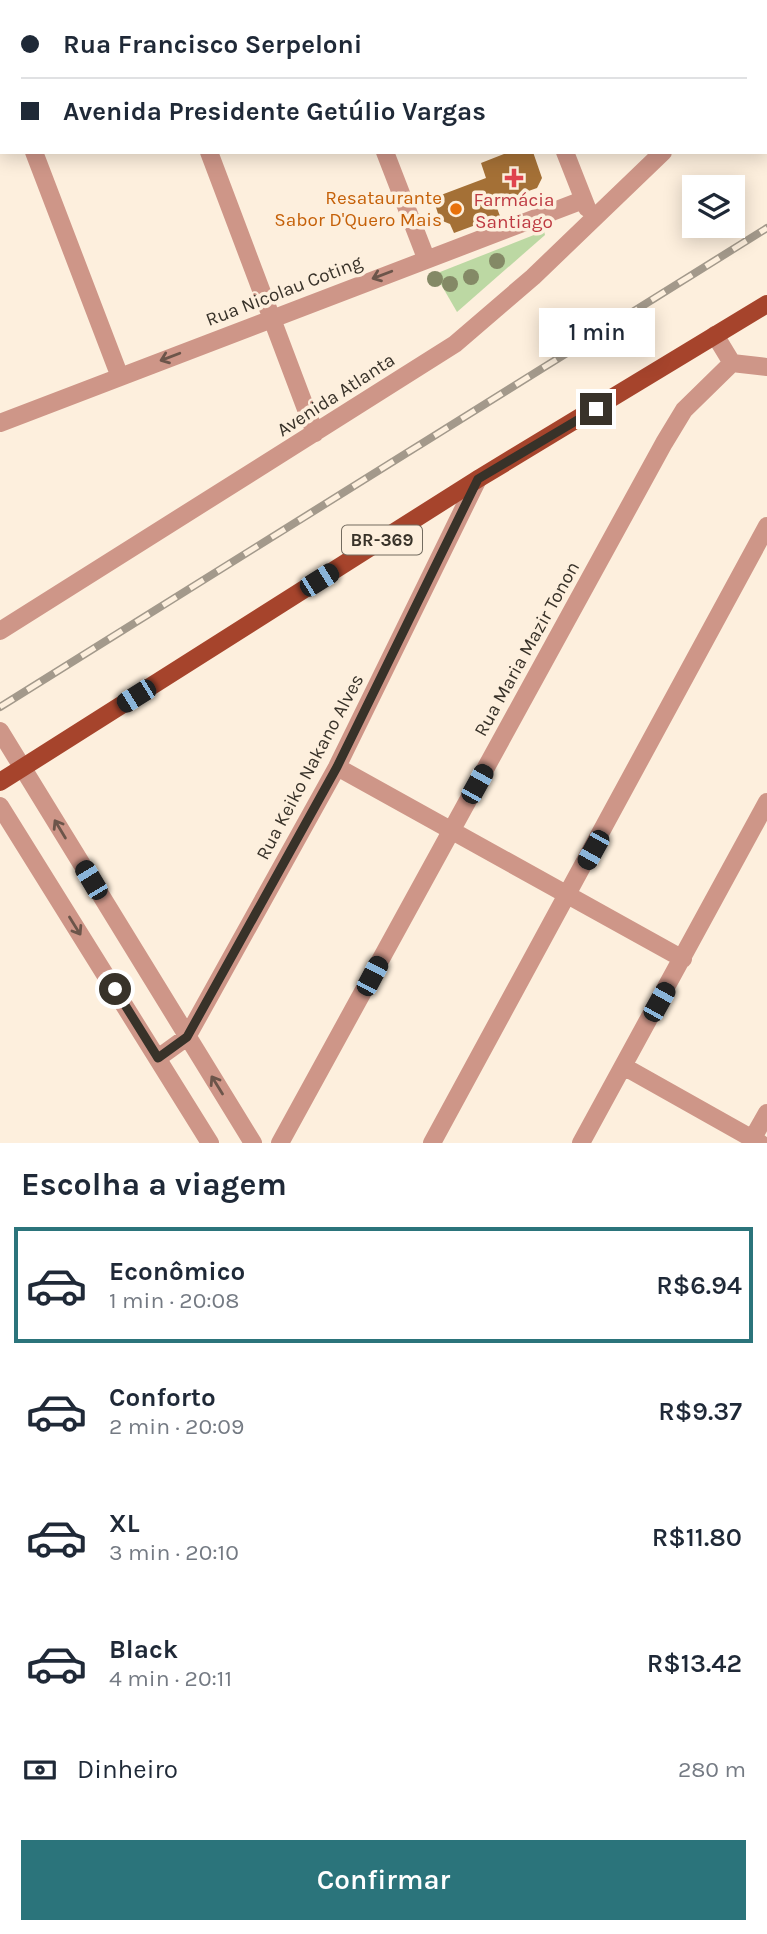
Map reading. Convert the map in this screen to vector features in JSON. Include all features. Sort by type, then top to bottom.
[{"type":"main road","name":"BR-369","points":[[0,782],[478,479],[767,304]]},
{"type":"street","points":[[35,154],[120,377]]},
{"type":"street","points":[[210,154],[315,433]]},
{"type":"street","points":[[386,154],[426,258]]},
{"type":"street","points":[[566,154],[591,218]]},
{"type":"street","name":"Avenida Atlanta","points":[[0,631],[455,344],[533,277],[591,218],[661,154]]},
{"type":"street","name":"Rua Nicolau Coting","points":[[0,423],[583,200]]},
{"type":"street","points":[[715,335],[732,363],[767,368]]},
{"type":"street","name":"Rua Maria Mazir Tonon","points":[[280,1143],[671,432],[684,410],[732,363]]},
{"type":"street","name":"Rua Keiko Nakano Alves","points":[[158,1058],[187,1037],[337,767],[478,479]]},
{"type":"street","points":[[432,1143],[767,526]]},
{"type":"street","points":[[0,731],[253,1143]]},
{"type":"street","points":[[337,767],[682,959]]},
{"type":"street","points":[[582,1143],[767,802]]},
{"type":"street","points":[[0,806],[210,1143]]},
{"type":"street","points":[[623,1066],[754,1142],[767,1113]]},
{"type":"green space","points":[[544,231],[545,235],[457,312],[435,274]]},
{"type":"building","points":[[504,154],[534,154],[542,178],[537,188],[495,203],[500,216],[454,233],[450,224],[440,220],[433,198],[486,178],[481,163]]},
{"type":"railway","points":[[0,707],[767,228]]},
{"type":"place","name":"Farmácia Santiago","points":[[514,178]]},
{"type":"place","name":"Resataurante Sabor D'Quero Mais","points":[[456,209]]},
{"type":"route","points":[[115,989],[158,1058],[187,1037],[337,767],[478,479],[596,409]]}]
